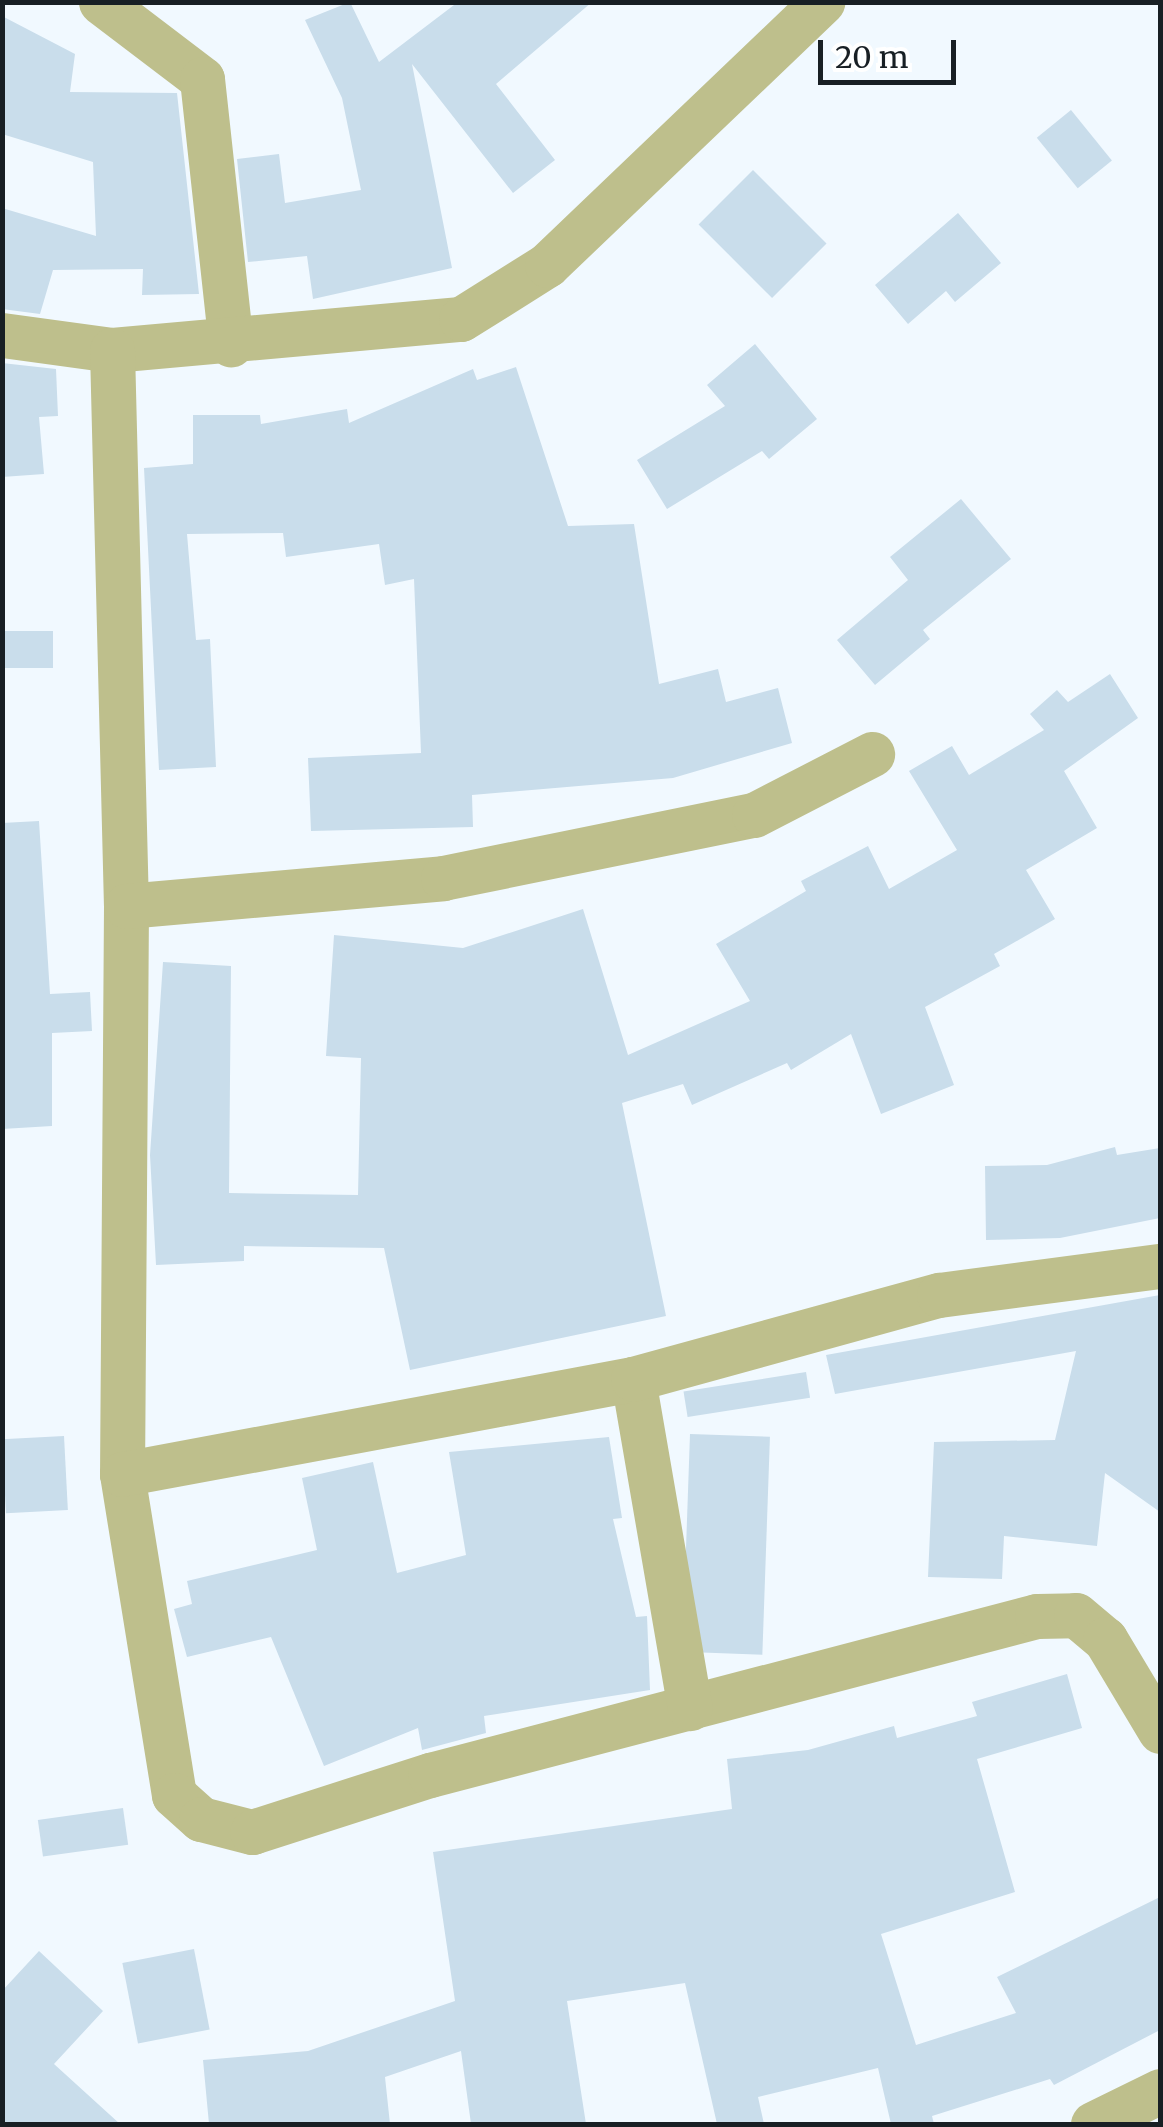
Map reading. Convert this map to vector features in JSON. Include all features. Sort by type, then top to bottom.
[{"type":"street","points":[[100,2],[202,79],[231,344]]},
{"type":"street","points":[[2,335],[112,350],[231,344],[461,319],[547,264],[822,2]]},
{"type":"street","points":[[112,350],[126,906],[122,1474],[174,1795],[202,1818],[252,1832],[690,1708],[1037,1616],[1076,1614],[1105,1638],[1160,1731]]},
{"type":"street","points":[[126,906],[442,878],[754,815],[872,754]]},
{"type":"street","points":[[122,1474],[633,1379],[939,1295],[1160,1266]]},
{"type":"street","points":[[633,1379],[690,1708]]},
{"type":"street","points":[[1094,2124],[1160,2091]]},
{"type":"building","points":[[350,2],[379,62],[458,2],[592,2],[496,84],[555,160],[513,193],[412,64],[452,268],[313,299],[307,256],[248,262],[237,159],[279,154],[285,203],[361,190],[342,98],[305,20]]},
{"type":"building","points":[[2,16],[75,54],[70,92],[177,93],[199,294],[142,295],[143,269],[53,270],[40,314],[2,309],[2,208],[96,236],[93,162],[2,134]]},
{"type":"building","points":[[1071,110],[1112,161],[1078,188],[1037,138]]},
{"type":"building","points":[[753,170],[827,244],[772,298],[699,224]]},
{"type":"building","points":[[958,213],[1001,263],[955,302],[946,291],[908,324],[875,285]]},
{"type":"building","points":[[755,344],[817,419],[769,459],[762,451],[667,509],[637,460],[725,406],[707,385]]},
{"type":"building","points":[[2,363],[56,369],[58,416],[39,417],[44,474],[2,477]]},
{"type":"building","points":[[516,367],[568,526],[634,524],[659,684],[718,669],[726,702],[778,688],[792,743],[673,778],[472,795],[473,827],[311,831],[308,758],[421,753],[414,579],[385,585],[379,544],[286,557],[283,533],[187,534],[196,640],[210,639],[216,767],[159,770],[144,468],[193,464],[193,415],[260,415],[261,424],[347,409],[349,423],[473,369],[477,380]]},
{"type":"building","points":[[961,499],[1011,559],[923,630],[930,639],[875,685],[837,640],[908,580],[890,557]]},
{"type":"building","points":[[2,631],[53,631],[53,668],[2,668]]},
{"type":"building","points":[[1110,674],[1138,718],[1064,771],[1097,828],[1026,870],[1055,919],[994,954],[1000,966],[925,1007],[954,1085],[881,1114],[851,1034],[791,1070],[787,1063],[692,1105],[683,1084],[622,1103],[666,1316],[410,1370],[384,1248],[244,1246],[244,1261],[156,1265],[150,1155],[163,962],[231,966],[229,1193],[358,1195],[361,1058],[326,1056],[334,935],[463,948],[583,909],[628,1055],[750,1001],[716,944],[806,891],[801,881],[868,846],[889,889],[957,850],[909,771],[952,746],[969,775],[1044,730],[1030,714],[1057,690],[1068,702]]},
{"type":"building","points":[[39,821],[50,994],[90,992],[92,1031],[52,1033],[52,1126],[2,1129],[2,823]]},
{"type":"building","points":[[1115,1147],[1117,1155],[1160,1148],[1160,1218],[1060,1238],[986,1240],[985,1166],[1047,1165]]},
{"type":"building","points":[[1160,1295],[1160,1512],[1105,1473],[1097,1546],[1004,1536],[1002,1579],[928,1577],[934,1442],[1055,1440],[1076,1351],[835,1394],[826,1355]]},
{"type":"building","points":[[806,1372],[810,1398],[688,1417],[684,1391]]},
{"type":"building","points":[[690,1434],[770,1437],[762,1655],[682,1652]]},
{"type":"building","points":[[64,1436],[68,1510],[6,1513],[2,1439]]},
{"type":"building","points":[[609,1437],[622,1518],[613,1519],[636,1617],[647,1616],[650,1690],[484,1716],[486,1733],[422,1750],[418,1728],[324,1766],[271,1637],[187,1657],[174,1609],[192,1604],[187,1581],[317,1550],[302,1478],[373,1462],[397,1573],[466,1555],[449,1452]]},
{"type":"building","points":[[1067,1674],[1082,1728],[977,1759],[1015,1892],[881,1934],[916,2045],[1016,2013],[997,1977],[1160,1897],[1160,2030],[1054,2085],[1050,2079],[932,2116],[934,2124],[891,2124],[878,2068],[758,2097],[764,2124],[717,2124],[685,1983],[567,2001],[586,2124],[471,2124],[461,2051],[385,2077],[390,2124],[209,2124],[203,2060],[308,2051],[455,2001],[433,1852],[732,1809],[727,1759],[808,1750],[894,1726],[897,1738],[977,1716],[972,1702]]},
{"type":"building","points":[[123,1808],[128,1845],[43,1857],[38,1820]]},
{"type":"building","points":[[194,1949],[210,2029],[138,2043],[122,1963]]},
{"type":"building","points":[[39,1951],[103,2011],[54,2064],[120,2124],[2,2124],[2,1991]]}]
